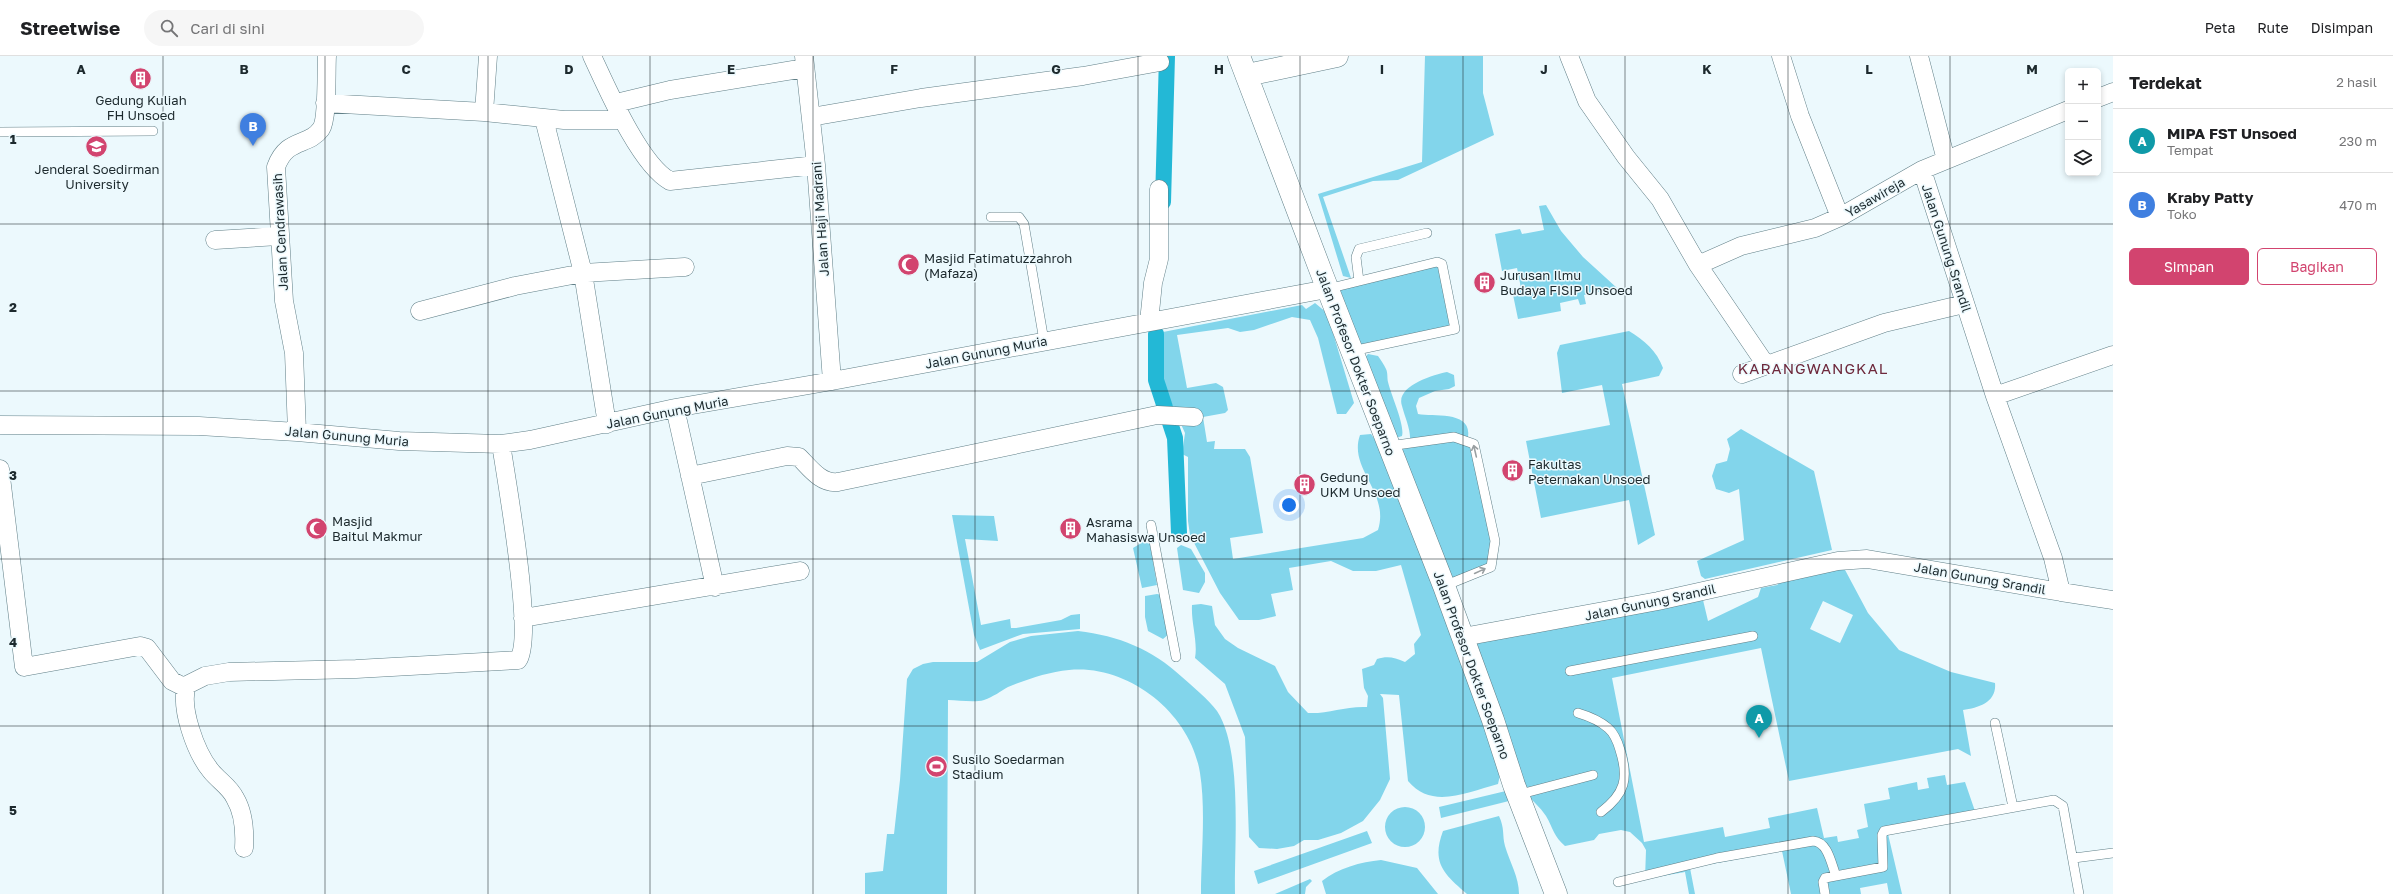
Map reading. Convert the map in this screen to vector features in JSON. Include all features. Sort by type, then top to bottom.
[{"type":"street","name":"Jalan Cendrawasih","points":[[297,432],[294,353],[286,316],[279,236],[276,168],[284,151],[320,130],[324,118],[327,56]]},
{"type":"street","points":[[484,112],[488,56]]},
{"type":"street","points":[[592,56],[616,103],[622,120],[660,176],[670,182],[816,166]]},
{"type":"street","points":[[1243,66],[1332,56]]},
{"type":"street","points":[[1569,56],[1587,100],[1626,157],[1660,199],[1698,265],[1766,365]]},
{"type":"street","name":"Yasawireja","points":[[1781,56],[1800,116],[1840,217],[1922,170],[2065,111]]},
{"type":"street","points":[[1919,56],[1946,160]]},
{"type":"street","points":[[616,103],[804,62]]},
{"type":"street","name":"Jalan Haji Madrani","points":[[804,62],[816,166],[832,381]]},
{"type":"street","points":[[811,117],[921,98],[1083,76],[1160,62]]},
{"type":"street","name":"Jalan Profesor Dokter Soeparno","points":[[1243,66],[1444,586],[1453,615],[1463,636],[1517,795],[1556,894]]},
{"type":"street","points":[[2101,97],[2113,92]]},
{"type":"street","points":[[325,103],[484,112],[544,119],[622,120]]},
{"type":"street","points":[[544,119],[583,273],[607,424]]},
{"type":"street","name":"Jalan Gunung Srandil","points":[[1463,636],[1566,620],[1838,561],[1867,559],[2061,592],[2053,558],[1964,304],[1922,170]]},
{"type":"street","points":[[1149,322],[1153,283],[1159,259],[1159,189]]},
{"type":"street","points":[[1698,265],[1741,246],[1815,228],[1840,217]]},
{"type":"street","points":[[215,240],[279,236]]},
{"type":"street","points":[[420,311],[515,286],[583,273],[686,267]]},
{"type":"street","name":"Jalan Gunung Muria","points":[[0,425],[199,426],[297,432],[399,441],[500,444],[530,440],[675,408],[832,381],[1328,289]]},
{"type":"street","points":[[1742,374],[1884,324],[1964,304]]},
{"type":"street","points":[[1996,396],[2113,355]]},
{"type":"street","points":[[675,408],[715,586]]},
{"type":"street","points":[[690,476],[787,456],[799,457],[820,478],[830,483],[1157,415],[1187,417]]},
{"type":"street","points":[[244,848],[243,821],[237,801],[228,788],[211,771],[195,744],[186,702],[187,684],[205,676],[229,672],[342,670],[516,661],[520,658],[523,647],[523,618],[512,510],[500,444]]},
{"type":"street","points":[[0,469],[24,667],[140,646],[147,648],[172,681],[186,688]]},
{"type":"street","points":[[523,618],[800,571]]},
{"type":"street","points":[[2061,592],[2113,600]]},
{"type":"lane","points":[[0,132],[153,131]]},
{"type":"lane","points":[[991,217],[1018,217],[1024,224],[1044,341]]},
{"type":"lane","points":[[1359,281],[1356,257],[1359,249],[1427,233]]},
{"type":"lane","points":[[1328,289],[1440,262],[1455,327],[1452,331],[1352,351]]},
{"type":"lane","points":[[1389,446],[1454,437],[1474,444],[1495,541],[1491,566],[1444,586]]},
{"type":"lane","points":[[1151,525],[1176,658]]},
{"type":"lane","points":[[1570,671],[1753,636]]},
{"type":"lane","points":[[1578,713],[1609,728],[1619,744],[1626,766],[1624,786],[1615,801],[1602,812]]},
{"type":"lane","points":[[1995,723],[2013,807]]},
{"type":"lane","points":[[1517,795],[1593,775]]},
{"type":"lane","points":[[1825,894],[1823,880],[1883,867],[1882,835],[1884,831],[2054,800],[2059,801],[2063,806],[2074,858],[2079,894]]},
{"type":"lane","points":[[1618,882],[1717,858],[1813,841],[1819,842],[1825,847],[1836,876]]},
{"type":"lane","points":[[2074,858],[2113,853]]},
{"type":"shaded area","points":[[1425,56],[1483,56],[1483,93],[1494,135],[1398,180],[1373,181],[1323,197],[1351,278],[1343,276],[1318,194],[1422,162]]},
{"type":"shaded area","points":[[1546,205],[1561,231],[1583,257],[1617,288],[1584,295],[1586,304],[1580,305],[1578,299],[1560,303],[1561,311],[1518,319],[1512,290],[1521,288],[1517,268],[1502,271],[1495,234],[1520,229],[1522,234],[1544,230],[1539,206]]},
{"type":"shaded area","points":[[1441,263],[1454,328],[1352,351],[1327,289]]},
{"type":"shaded area","points":[[1315,303],[1327,313],[1354,403],[1346,414],[1337,414],[1318,338],[1310,320],[1292,317],[1254,330],[1240,332],[1228,328],[1177,335],[1187,388],[1216,383],[1223,387],[1228,410],[1225,413],[1203,417],[1207,442],[1215,441],[1214,449],[1245,449],[1250,457],[1263,533],[1230,538],[1233,559],[1363,538],[1378,530],[1380,516],[1379,504],[1359,459],[1358,447],[1360,435],[1371,434],[1376,441],[1418,539],[1433,587],[1501,771],[1498,784],[1462,794],[1439,797],[1428,795],[1417,790],[1408,781],[1399,695],[1380,694],[1383,698],[1390,779],[1380,800],[1363,821],[1341,833],[1318,840],[1304,840],[1294,846],[1277,849],[1259,848],[1249,837],[1245,737],[1225,684],[1195,658],[1196,646],[1192,619],[1192,605],[1201,604],[1212,606],[1215,625],[1225,639],[1238,648],[1275,666],[1288,692],[1308,713],[1367,707],[1368,696],[1364,688],[1362,669],[1374,665],[1377,659],[1387,657],[1405,662],[1415,654],[1414,644],[1421,635],[1401,565],[1376,571],[1353,571],[1331,561],[1289,568],[1293,590],[1271,594],[1276,616],[1259,620],[1239,620],[1220,593],[1190,535],[1188,521],[1188,457],[1182,454],[1185,433],[1166,391],[1162,370],[1163,332],[1302,305],[1306,309]]},
{"type":"shaded area","points":[[1629,331],[1640,338],[1654,351],[1663,368],[1659,376],[1622,384],[1655,535],[1638,545],[1629,500],[1541,518],[1526,441],[1610,425],[1602,385],[1562,393],[1557,353],[1560,345]]},
{"type":"shaded area","points":[[1368,354],[1378,356],[1386,369],[1388,382],[1402,425],[1402,436],[1396,438],[1362,361]]},
{"type":"shaded area","points":[[1447,372],[1454,375],[1455,386],[1449,389],[1435,391],[1419,398],[1416,406],[1418,414],[1452,417],[1466,424],[1468,431],[1467,441],[1474,444],[1495,541],[1491,567],[1444,586],[1389,446],[1410,442],[1409,428],[1401,399],[1404,393],[1409,387],[1425,379]]},
{"type":"shaded area","points":[[1741,429],[1814,471],[1832,550],[1705,579],[1701,576],[1697,561],[1744,540],[1739,489],[1729,493],[1716,489],[1712,476],[1716,464],[1727,461],[1730,449],[1727,439]]},
{"type":"shaded area","points":[[952,515],[994,516],[998,541],[965,539],[981,625],[1010,619],[1011,628],[1016,628],[1061,620],[1071,615],[1080,614],[1080,629],[1023,634],[980,650],[974,635]]},
{"type":"shaded area","points":[[1143,542],[1150,544],[1157,585],[1142,588],[1133,548]]},
{"type":"shaded area","points":[[1181,545],[1191,549],[1205,573],[1205,582],[1199,593],[1183,590],[1177,548]]},
{"type":"shaded area","points":[[1844,568],[1868,613],[1899,650],[1951,672],[1995,683],[1993,695],[1986,703],[1975,708],[1963,710],[1971,756],[1958,749],[1789,781],[1761,648],[1612,678],[1644,842],[1723,827],[1725,837],[1770,828],[1768,818],[1817,808],[1824,838],[1837,836],[1838,842],[1859,838],[1857,830],[1868,827],[1864,804],[1890,799],[1888,788],[1917,782],[1918,790],[1929,788],[1927,778],[1945,775],[1947,785],[1965,782],[1977,817],[1888,834],[1902,894],[1889,894],[1887,883],[1860,888],[1861,894],[1791,894],[1782,851],[1690,868],[1695,894],[1689,894],[1685,872],[1645,879],[1646,850],[1642,843],[1630,832],[1621,830],[1599,834],[1594,840],[1565,846],[1561,843],[1544,813],[1524,792],[1473,643],[1551,630],[1703,600],[1708,621],[1758,597],[1761,588],[1777,585],[1785,578]],"holes":[[[1823,601],[1853,615],[1840,643],[1810,629]]]},
{"type":"shaded area","points":[[1157,594],[1163,595],[1169,634],[1163,639],[1148,631],[1145,617],[1145,596]]},
{"type":"shaded area","points":[[1078,631],[1121,640],[1147,651],[1171,667],[1217,711],[1225,728],[1231,749],[1234,773],[1236,825],[1235,894],[1201,894],[1203,818],[1202,788],[1200,773],[1194,751],[1184,731],[1170,713],[1154,697],[1134,684],[1114,675],[1091,670],[1069,670],[1046,674],[1023,681],[1008,687],[994,696],[980,701],[948,700],[947,894],[865,894],[865,873],[883,871],[887,834],[894,834],[900,780],[907,679],[913,669],[923,664],[933,662],[977,662],[1010,642],[1031,636]]},
{"type":"shaded area","points":[[1510,790],[1513,800],[1441,818],[1439,807]]},
{"type":"shaded area","points":[[1409,807],[1416,810],[1422,816],[1425,827],[1424,835],[1416,844],[1409,847],[1401,847],[1394,844],[1386,835],[1385,823],[1388,816],[1397,808]]},
{"type":"shaded area","points":[[1499,816],[1505,846],[1516,876],[1519,894],[1467,894],[1446,874],[1439,860],[1438,852],[1443,831]]},
{"type":"shaded area","points":[[1367,831],[1372,843],[1258,884],[1254,871]]},
{"type":"shaded area","points":[[1381,860],[1417,868],[1438,894],[1326,894],[1322,881],[1328,876],[1350,866]]},
{"type":"shaded area","points":[[1310,879],[1312,881],[1306,887],[1305,894],[1275,894]]},
{"type":"waterway","points":[[1163,202],[1167,56]]},
{"type":"waterway","points":[[1156,334],[1156,380],[1175,438],[1179,533]]},
{"type":"place","name":"Gedung Kuliah FH Unsoed","points":[[141,78]]},
{"type":"place","name":"Kraby Patty","points":[[253,146]]},
{"type":"place","name":"Jenderal Soedirman University","points":[[97,147]]},
{"type":"place","name":"Masjid Fatimatuzzahroh (Mafaza)","points":[[909,265]]},
{"type":"place","name":"Jurusan Ilmu Budaya FISIP Unsoed","points":[[1485,282]]},
{"type":"place","name":"Fakultas Peternakan Unsoed","points":[[1512,471]]},
{"type":"place","name":"Gedung UKM Unsoed","points":[[1304,484]]},
{"type":"place","name":"Masjid Baitul Makmur","points":[[317,528]]},
{"type":"place","name":"Asrama Mahasiswa Unsoed","points":[[1071,529]]},
{"type":"place","name":"MIPA FST Unsoed","points":[[1759,738]]},
{"type":"place","name":"Susilo Soedarman Stadium","points":[[936,766]]},
{"type":"district","name":"KARANGWANGKAL","points":[[1813,368]]}]
